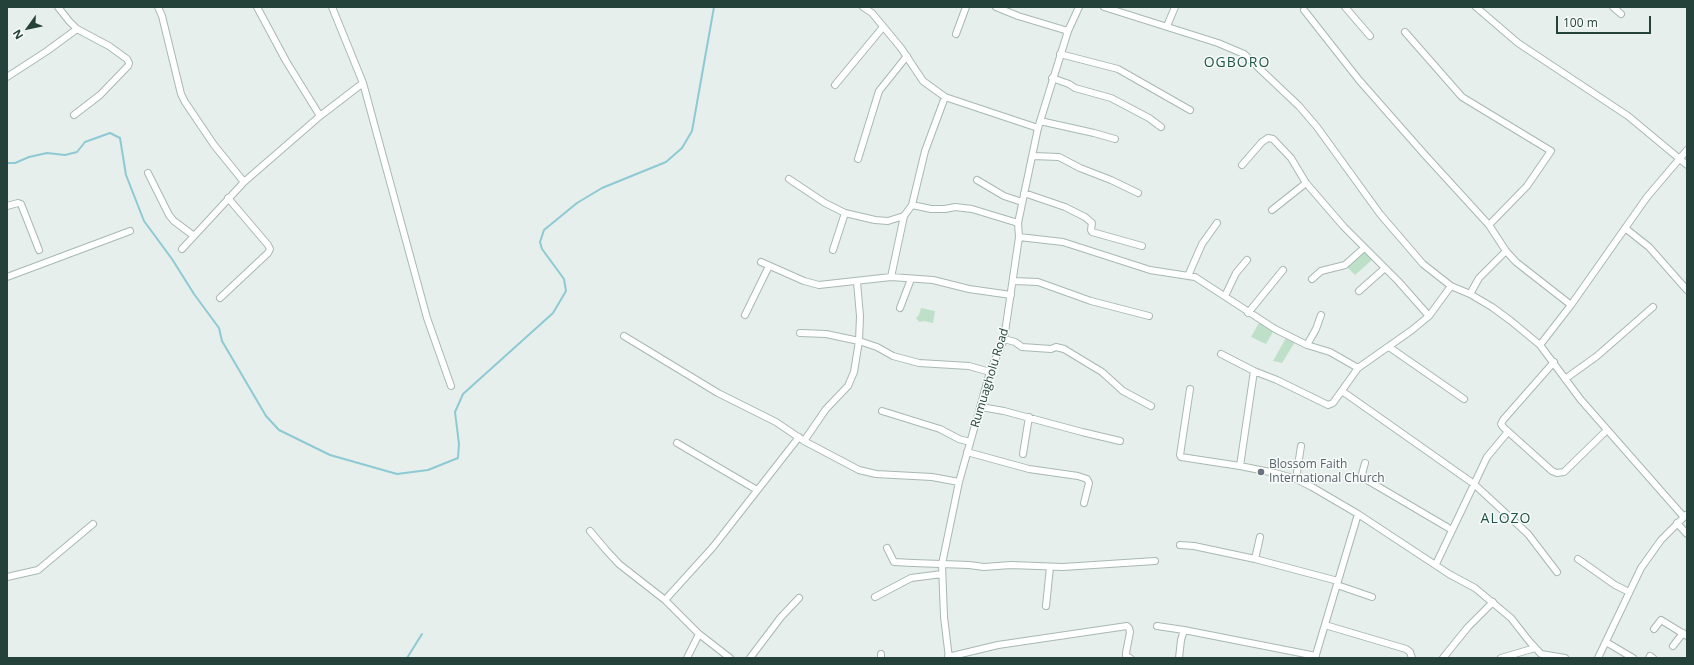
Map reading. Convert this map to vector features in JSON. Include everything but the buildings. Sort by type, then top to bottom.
[{"type":"street","points":[[58,7],[69,22],[77,29],[109,46],[127,59],[129,63],[128,66],[100,95],[74,114]]},
{"type":"street","points":[[158,7],[162,16],[181,94],[214,145],[244,182]]},
{"type":"street","points":[[257,7],[286,61],[320,116]]},
{"type":"street","points":[[332,7],[364,83],[427,318],[451,386]]},
{"type":"street","points":[[863,7],[872,12],[907,56],[923,81],[945,97],[1038,128]]},
{"type":"street","points":[[956,34],[966,7]]},
{"type":"street","points":[[996,7],[1018,16],[1068,31]]},
{"type":"street","name":"Rumuagholu Road","points":[[948,658],[944,617],[942,564],[959,482],[970,442],[982,407],[990,372],[1004,339],[1014,281],[1019,237],[1018,223],[1038,128],[1060,54],[1068,31],[1079,7]]},
{"type":"street","points":[[1104,7],[1218,42],[1244,54],[1298,106],[1317,127],[1382,216],[1423,264],[1440,279],[1451,286],[1470,294],[1512,321],[1540,346],[1607,430],[1685,515],[1661,540],[1641,568],[1598,658]]},
{"type":"street","points":[[1167,26],[1175,7]]},
{"type":"street","points":[[1345,7],[1370,36]]},
{"type":"street","points":[[1476,7],[1518,43],[1628,116],[1687,165]]},
{"type":"street","points":[[1614,7],[1621,14]]},
{"type":"street","points":[[1304,10],[1390,114],[1489,225],[1506,251],[1516,262],[1572,304]]},
{"type":"street","points":[[835,84],[883,27]]},
{"type":"street","points":[[7,77],[48,51],[77,29]]},
{"type":"street","points":[[1405,32],[1462,96],[1551,151],[1527,186],[1489,225]]},
{"type":"street","points":[[1060,54],[1118,69],[1190,110]]},
{"type":"street","points":[[858,159],[879,91],[907,56]]},
{"type":"street","points":[[1052,78],[1069,84],[1075,88],[1111,98],[1161,126]]},
{"type":"street","points":[[182,249],[244,182],[320,116],[364,83]]},
{"type":"street","points":[[891,277],[904,216],[912,205],[925,151],[945,97]]},
{"type":"street","points":[[1040,121],[1115,139]]},
{"type":"street","points":[[1242,165],[1262,142],[1271,138],[1291,158],[1306,183],[1364,248],[1398,281],[1429,316]]},
{"type":"street","points":[[1540,346],[1572,304],[1647,197],[1687,150]]},
{"type":"street","points":[[1033,156],[1060,157],[1080,168],[1111,180],[1138,193]]},
{"type":"street","points":[[148,173],[169,215],[174,221],[194,236]]},
{"type":"street","points":[[789,179],[812,195],[845,213],[875,220],[888,221],[904,216]]},
{"type":"street","points":[[977,180],[1004,196],[1022,202]]},
{"type":"street","points":[[1272,210],[1306,183]]},
{"type":"street","points":[[1024,193],[1065,207],[1085,217],[1092,223],[1092,232],[1142,246]]},
{"type":"street","points":[[220,298],[268,253],[270,249],[228,198]]},
{"type":"street","points":[[7,206],[18,203],[21,204],[39,250]]},
{"type":"street","points":[[912,205],[931,209],[955,207],[972,209],[1018,223]]},
{"type":"street","points":[[832,250],[845,213]]},
{"type":"street","points":[[1188,276],[1202,244],[1218,223]]},
{"type":"street","points":[[1625,228],[1649,247],[1687,290]]},
{"type":"street","points":[[7,277],[130,231]]},
{"type":"street","points":[[1019,237],[1063,242],[1150,270],[1195,277],[1248,313],[1276,329],[1307,345],[1330,352],[1358,368]]},
{"type":"street","points":[[1312,279],[1321,272],[1345,265],[1364,248]]},
{"type":"street","points":[[1470,294],[1479,278],[1506,251]]},
{"type":"street","points":[[1225,296],[1236,273],[1247,260]]},
{"type":"street","points":[[760,262],[804,281],[819,285],[857,282],[874,278],[891,277],[933,280],[969,289],[1011,295]]},
{"type":"street","points":[[745,316],[769,266]]},
{"type":"street","points":[[1359,291],[1385,268]]},
{"type":"street","points":[[1248,313],[1282,270]]},
{"type":"street","points":[[900,308],[910,279]]},
{"type":"street","points":[[1014,281],[1038,282],[1091,301],[1149,316]]},
{"type":"street","points":[[665,600],[713,547],[757,490],[826,409],[848,386],[854,372],[859,341],[860,316],[857,282]]},
{"type":"street","points":[[1222,354],[1254,372],[1277,380],[1328,405],[1333,403],[1358,368],[1429,316],[1451,286]]},
{"type":"street","points":[[1565,379],[1597,356],[1653,307]]},
{"type":"street","points":[[1307,345],[1316,330],[1321,315]]},
{"type":"street","points":[[800,333],[826,334],[859,341],[877,347],[893,356],[919,363],[969,366],[990,372]]},
{"type":"street","points":[[624,336],[718,393],[776,422],[802,439],[859,470],[876,474],[932,477],[959,482]]},
{"type":"street","points":[[1004,339],[1015,342],[1022,347],[1051,349],[1056,347],[1064,349],[1102,372],[1123,390],[1151,406]]},
{"type":"street","points":[[1389,346],[1464,399]]},
{"type":"street","points":[[1554,362],[1503,420],[1501,424],[1507,433],[1552,471],[1557,473],[1564,472],[1607,430]]},
{"type":"street","points":[[1240,466],[1254,372]]},
{"type":"street","points":[[1190,389],[1180,455],[1181,458],[1240,466],[1296,479],[1358,514],[1475,588],[1511,618],[1535,648],[1545,656],[1565,658]]},
{"type":"street","points":[[1342,391],[1474,484],[1528,534],[1557,572]]},
{"type":"street","points":[[982,407],[1029,417],[1120,441]]},
{"type":"street","points":[[882,411],[940,429],[958,439],[970,442]]},
{"type":"street","points":[[1023,454],[1029,417]]},
{"type":"street","points":[[1436,564],[1487,457],[1507,433]]},
{"type":"street","points":[[677,443],[757,490]]},
{"type":"street","points":[[1296,479],[1301,446]]},
{"type":"street","points":[[968,452],[1022,467],[1078,476],[1087,479],[1089,483],[1084,503]]},
{"type":"street","points":[[1364,464],[1362,474],[1366,480],[1452,530]]},
{"type":"street","points":[[1157,626],[1184,630],[1316,657],[1358,514]]},
{"type":"street","points":[[1677,523],[1687,534]]},
{"type":"street","points":[[7,577],[38,570],[93,524]]},
{"type":"street","points":[[590,531],[619,564],[665,600],[699,634],[730,658]]},
{"type":"street","points":[[1255,559],[1260,537]]},
{"type":"street","points":[[1180,545],[1194,546],[1255,559],[1337,583],[1372,597]]},
{"type":"street","points":[[887,548],[894,562],[984,567],[1011,565],[1082,567],[1155,561]]},
{"type":"street","points":[[1578,559],[1600,576],[1629,592]]},
{"type":"street","points":[[1046,606],[1050,567]]},
{"type":"street","points":[[875,597],[911,578],[942,574]]},
{"type":"street","points":[[750,658],[776,622],[799,598]]},
{"type":"street","points":[[1443,658],[1468,627],[1493,602]]},
{"type":"street","points":[[1654,629],[1661,620],[1685,634],[1673,646]]},
{"type":"street","points":[[1325,625],[1406,649],[1410,652],[1412,658]]},
{"type":"street","points":[[948,658],[998,645],[1127,626],[1130,632],[1126,656],[1130,658]]},
{"type":"street","points":[[1180,658],[1181,640],[1184,630]]},
{"type":"street","points":[[687,658],[699,634]]},
{"type":"street","points":[[1606,642],[1633,658]]},
{"type":"street","points":[[1501,658],[1535,648]]},
{"type":"street","points":[[1648,658],[1650,656],[1653,658]]},
{"type":"green space","points":[[1365,251],[1373,259],[1355,275],[1346,266]]},
{"type":"green space","points":[[921,308],[935,311],[933,323],[924,321],[919,322],[916,318],[919,315]]},
{"type":"green space","points":[[1260,321],[1274,330],[1266,344],[1251,337]]},
{"type":"green space","points":[[1287,336],[1295,342],[1282,363],[1273,361]]},
{"type":"waterway","points":[[7,163],[15,163],[29,157],[47,153],[65,155],[77,152],[85,142],[110,133],[120,138],[126,175],[144,221],[219,328],[222,341],[266,416],[279,430],[330,455],[397,474],[428,470],[458,458],[459,444],[455,412],[463,394],[553,313],[566,291],[564,279],[542,249],[540,242],[544,230],[577,203],[602,188],[666,162],[682,148],[692,131],[714,7]]},
{"type":"waterway","points":[[407,658],[422,634]]},
{"type":"place","name":"Blossom Faith International Church","points":[[1261,472]]},
{"type":"district","name":"OGBORO","points":[[1237,63]]},
{"type":"district","name":"ALOZO","points":[[1506,519]]}]
